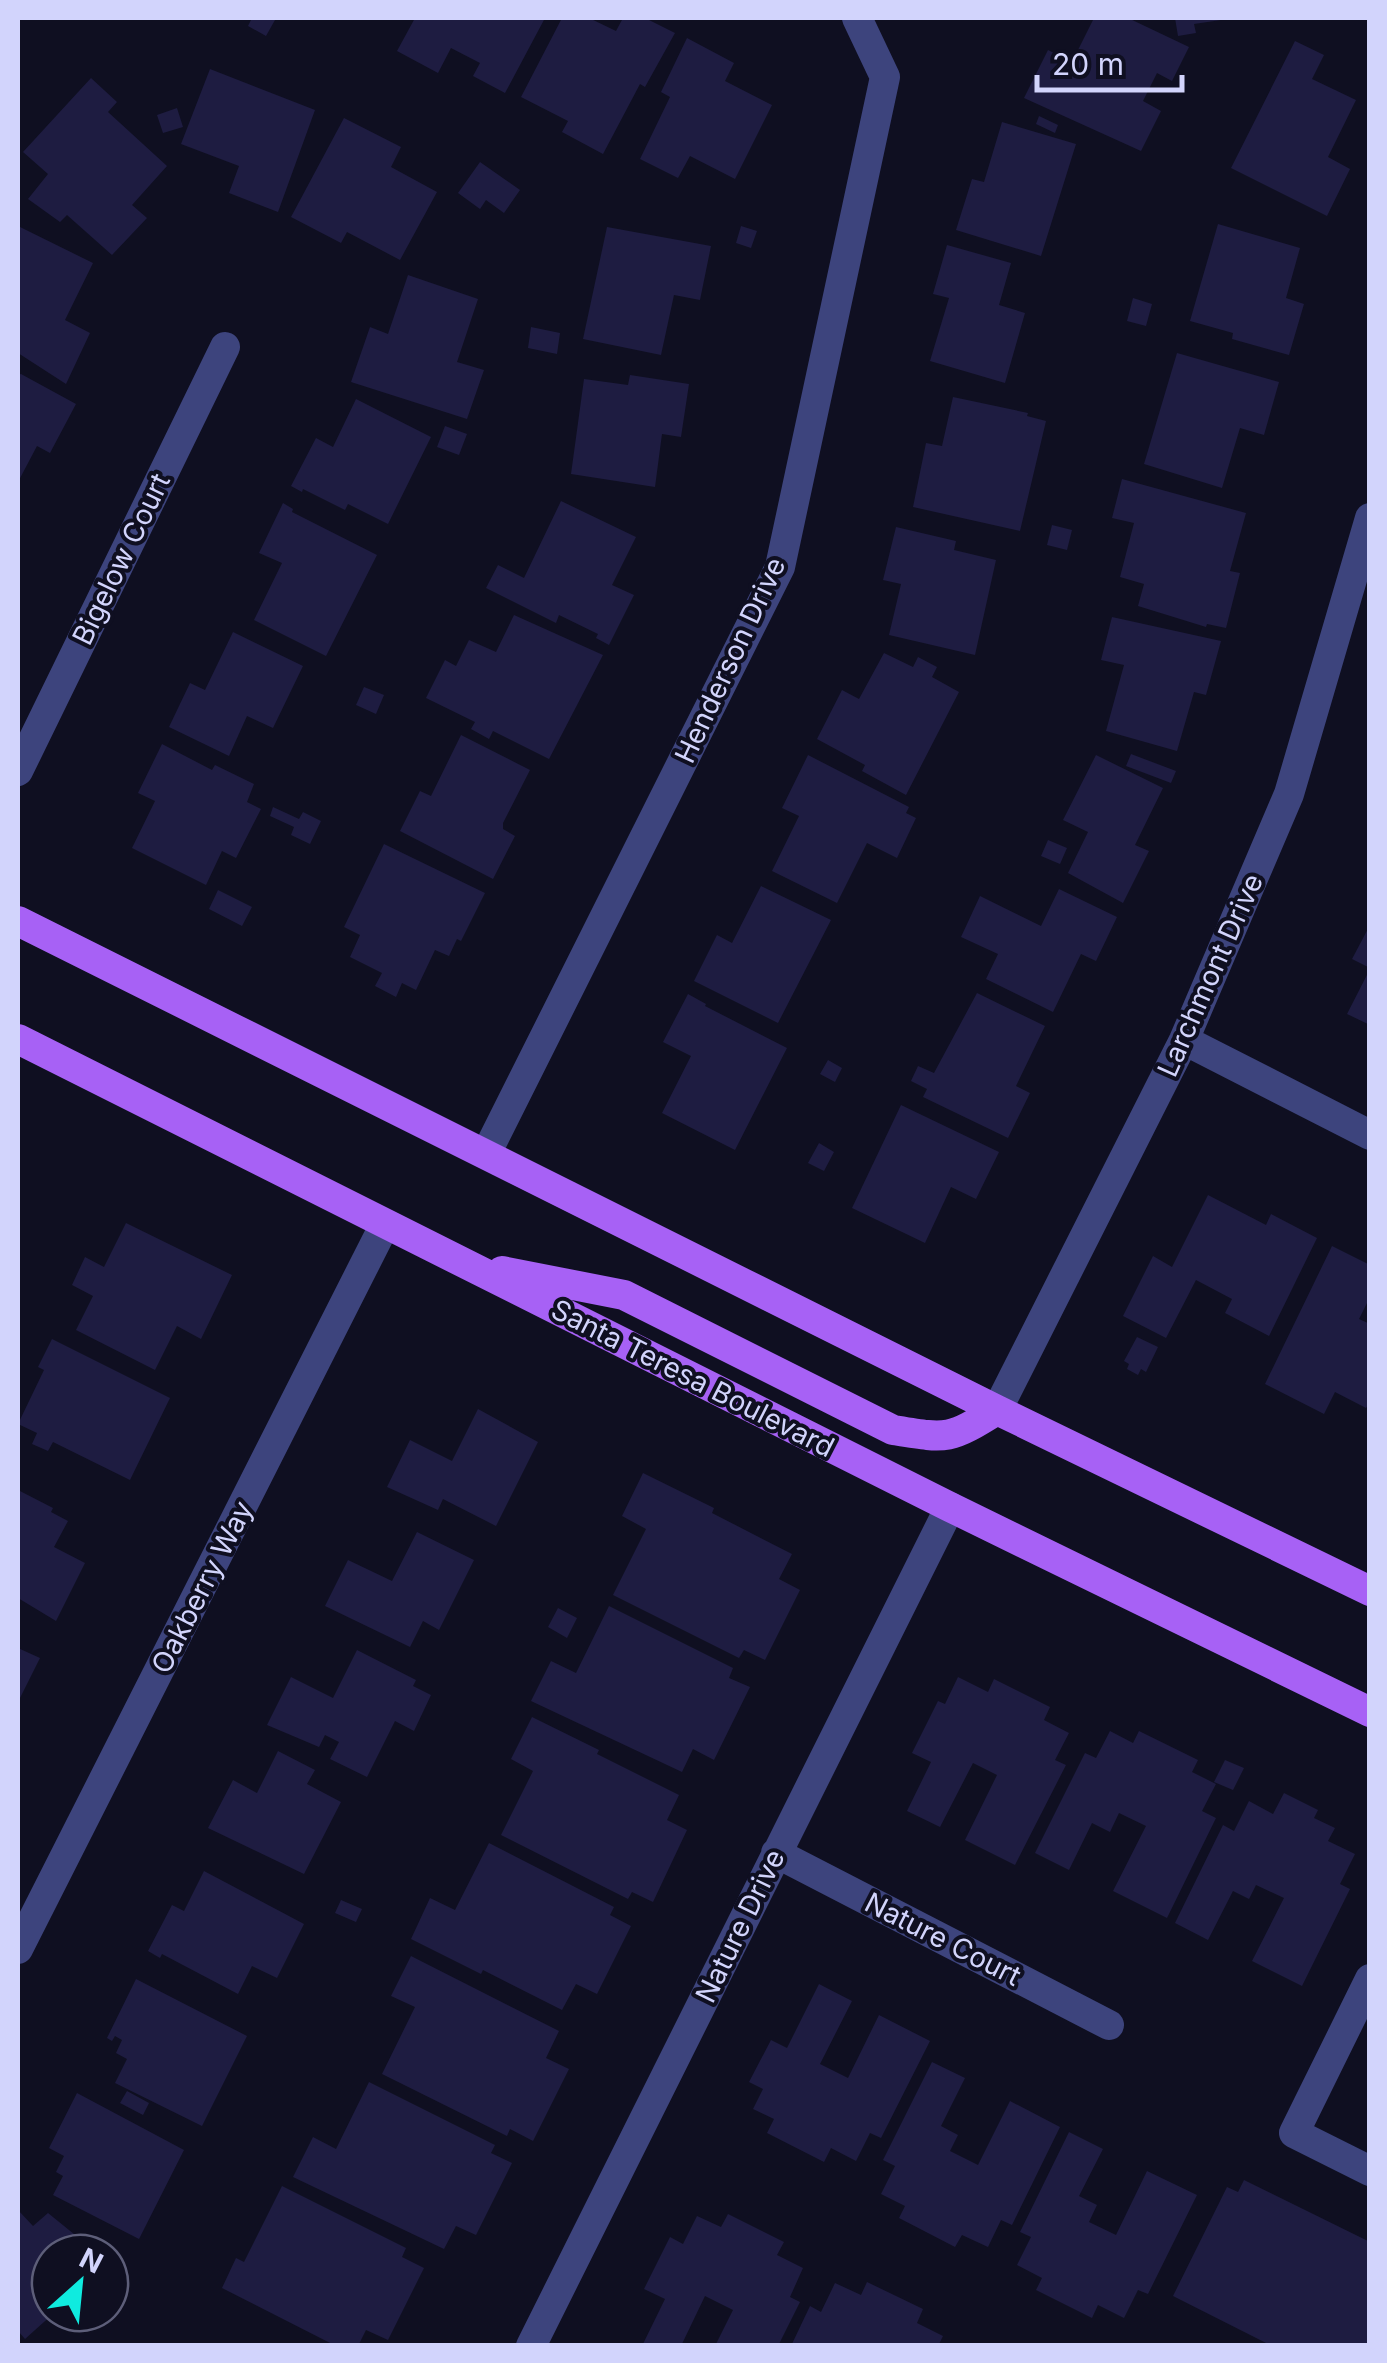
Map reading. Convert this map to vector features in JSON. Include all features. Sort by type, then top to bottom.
[{"type":"main road","points":[[18,921],[996,1410],[1370,1592]]},
{"type":"main road","name":"Santa Teresa Boulevard","points":[[18,1039],[1370,1712]]},
{"type":"main road","points":[[464,1264],[624,1295],[893,1430],[958,1435],[996,1410]]},
{"type":"street","name":"Henderson Drive","points":[[486,1154],[780,567],[884,76],[857,18]]},
{"type":"street","name":"Bigelow Court","points":[[18,771],[224,346]]},
{"type":"street","name":"Larchmont Drive","points":[[996,1410],[1184,1040],[1289,794],[1370,518]]},
{"type":"street","points":[[1184,1040],[1370,1135]]},
{"type":"street","name":"Oakberry Way","points":[[18,1949],[385,1224]]},
{"type":"street","name":"Nature Drive","points":[[531,2346],[950,1506]]},
{"type":"street","name":"Nature Court","points":[[776,1853],[1109,2025]]},
{"type":"street","points":[[1370,1979],[1294,2133],[1370,2171]]},
{"type":"building","points":[[252,18],[275,20],[266,36],[248,26]]},
{"type":"building","points":[[415,18],[545,18],[505,93],[473,76],[480,63],[451,48],[438,73],[397,51]]},
{"type":"building","points":[[562,18],[589,18],[616,31],[623,18],[645,18],[675,33],[645,87],[640,84],[603,154],[562,132],[568,121],[521,97]]},
{"type":"building","points":[[1094,18],[1128,18],[1189,47],[1172,81],[1157,73],[1143,101],[1161,111],[1141,151],[1024,98],[1048,50],[1072,62]]},
{"type":"building","points":[[1175,18],[1221,20],[1194,24],[1196,33],[1178,36]]},
{"type":"building","points":[[687,38],[734,63],[725,81],[772,105],[735,179],[690,156],[678,178],[640,159],[670,97],[661,92]]},
{"type":"building","points":[[1295,41],[1324,55],[1312,79],[1356,100],[1328,157],[1350,169],[1327,216],[1231,168]]},
{"type":"building","points":[[210,69],[315,110],[278,212],[229,193],[239,166],[181,144]]},
{"type":"building","points":[[91,78],[117,102],[108,112],[167,166],[132,205],[147,218],[112,255],[67,215],[60,222],[28,199],[48,174],[23,152]]},
{"type":"building","points":[[177,108],[183,127],[163,133],[157,115]]},
{"type":"building","points":[[1039,116],[1058,125],[1055,133],[1036,124]]},
{"type":"building","points":[[344,118],[401,147],[391,167],[437,192],[400,260],[347,232],[341,243],[291,217]]},
{"type":"building","points":[[1002,122],[1076,144],[1041,256],[956,230],[972,179],[984,182]]},
{"type":"building","points":[[480,162],[520,190],[504,213],[486,200],[480,209],[458,193]]},
{"type":"building","points":[[1218,224],[1300,248],[1286,298],[1304,304],[1289,355],[1232,339],[1233,333],[1190,321]]},
{"type":"building","points":[[741,226],[757,231],[751,248],[736,243]]},
{"type":"building","points":[[20,227],[93,263],[65,320],[90,333],[66,384],[18,353]]},
{"type":"building","points":[[607,227],[711,246],[700,300],[674,295],[661,355],[583,339]]},
{"type":"building","points":[[947,245],[1011,263],[999,305],[1025,313],[1005,383],[930,361],[949,298],[933,294]]},
{"type":"building","points":[[408,275],[478,299],[457,362],[484,370],[467,419],[351,382],[370,327],[388,334]]},
{"type":"building","points":[[1133,298],[1152,304],[1146,326],[1127,321]]},
{"type":"building","points":[[531,327],[560,333],[557,354],[528,348]]},
{"type":"building","points":[[1177,353],[1279,382],[1264,435],[1240,428],[1222,488],[1144,464]]},
{"type":"building","points":[[18,375],[76,404],[50,453],[37,446],[18,482]]},
{"type":"building","points":[[630,375],[689,384],[681,437],[662,434],[655,487],[571,474],[584,379],[628,385]]},
{"type":"building","points":[[953,397],[1028,413],[1027,416],[1046,421],[1020,531],[913,507],[926,443],[942,446]]},
{"type":"building","points":[[356,399],[431,437],[388,524],[348,504],[345,510],[291,486],[316,438],[333,447]]},
{"type":"building","points":[[445,426],[467,434],[459,455],[437,447]]},
{"type":"building","points":[[1122,479],[1246,513],[1230,571],[1240,573],[1226,628],[1207,624],[1206,627],[1138,606],[1144,584],[1120,577],[1134,523],[1112,518]]},
{"type":"building","points":[[561,501],[636,537],[612,585],[634,595],[609,645],[596,638],[598,634],[559,615],[556,623],[486,588],[498,565],[524,578]]},
{"type":"building","points":[[283,503],[292,512],[377,555],[326,656],[254,620],[282,563],[259,553]]},
{"type":"building","points":[[1052,525],[1072,530],[1067,550],[1047,545]]},
{"type":"building","points":[[896,527],[956,541],[954,550],[996,560],[975,655],[889,635],[901,584],[883,580]]},
{"type":"building","points":[[514,615],[603,655],[549,759],[493,731],[489,739],[471,729],[475,722],[426,698],[445,660],[456,666],[469,640],[496,652]]},
{"type":"building","points":[[1112,617],[1221,641],[1206,695],[1194,692],[1177,751],[1106,731],[1124,665],[1101,660]]},
{"type":"building","points":[[233,632],[303,666],[273,728],[247,716],[229,756],[169,727],[190,683],[205,690]]},
{"type":"building","points":[[884,653],[913,667],[918,657],[937,667],[932,677],[959,692],[906,795],[862,771],[865,765],[817,739],[842,690],[859,699]]},
{"type":"building","points":[[364,687],[384,695],[376,714],[356,705]]},
{"type":"building","points":[[461,735],[530,770],[503,823],[503,829],[515,836],[493,879],[400,831],[420,791],[431,796]]},
{"type":"building","points":[[162,744],[212,770],[215,765],[254,784],[247,802],[261,809],[236,858],[222,851],[206,885],[132,848],[155,801],[138,793]]},
{"type":"building","points":[[1131,754],[1176,771],[1171,783],[1126,766]]},
{"type":"building","points":[[808,755],[909,807],[906,813],[916,818],[897,858],[867,843],[837,903],[772,871],[799,816],[782,808]]},
{"type":"building","points":[[1096,755],[1163,788],[1135,845],[1149,851],[1123,903],[1068,873],[1088,832],[1063,820]]},
{"type":"building","points":[[273,807],[299,819],[303,812],[321,821],[310,844],[291,835],[294,827],[270,816]]},
{"type":"building","points":[[1048,840],[1067,848],[1060,864],[1041,856]]},
{"type":"building","points":[[384,844],[485,893],[449,956],[435,950],[416,990],[402,983],[396,997],[375,986],[382,973],[350,957],[360,935],[344,927]]},
{"type":"building","points":[[761,886],[831,920],[778,1023],[694,981],[717,935],[732,943]]},
{"type":"building","points":[[1059,889],[1117,917],[1096,961],[1081,954],[1053,1012],[986,979],[998,954],[961,937],[980,896],[1041,926]]},
{"type":"building","points":[[218,890],[252,907],[242,926],[209,909]]},
{"type":"building","points":[[1370,925],[1370,968],[1352,959]]},
{"type":"building","points":[[1370,969],[1370,1025],[1347,1014]]},
{"type":"building","points":[[977,993],[1045,1026],[1016,1086],[1030,1093],[1008,1138],[923,1097],[927,1089],[911,1081],[918,1066],[934,1073]]},
{"type":"building","points":[[688,994],[787,1048],[735,1150],[662,1113],[691,1056],[663,1042]]},
{"type":"building","points":[[828,1060],[842,1068],[835,1082],[820,1074]]},
{"type":"building","points":[[901,1105],[999,1152],[976,1199],[951,1187],[925,1243],[852,1208]]},
{"type":"building","points":[[819,1143],[834,1152],[824,1171],[808,1163]]},
{"type":"building","points":[[1208,1195],[1266,1225],[1271,1214],[1317,1238],[1269,1336],[1225,1313],[1232,1299],[1196,1280],[1166,1338],[1123,1316],[1153,1256],[1172,1267]]},
{"type":"building","points":[[126,1223],[232,1275],[201,1339],[177,1326],[155,1370],[76,1330],[93,1296],[72,1285],[85,1257],[104,1267]]},
{"type":"building","points":[[1332,1246],[1370,1265],[1370,1297],[1359,1319],[1370,1324],[1370,1402],[1366,1408],[1335,1392],[1324,1414],[1265,1384]]},
{"type":"building","points":[[1137,1337],[1158,1347],[1146,1372],[1141,1369],[1138,1375],[1127,1369],[1129,1364],[1124,1361]]},
{"type":"building","points":[[52,1339],[170,1398],[130,1480],[53,1442],[48,1451],[32,1444],[37,1433],[18,1424],[44,1370],[38,1367]]},
{"type":"building","points":[[478,1409],[538,1442],[496,1526],[443,1499],[438,1510],[387,1487],[410,1440],[452,1461]]},
{"type":"building","points":[[643,1473],[714,1508],[712,1513],[792,1554],[779,1579],[800,1590],[765,1660],[744,1650],[739,1658],[613,1595],[646,1529],[622,1516]]},
{"type":"building","points":[[18,1490],[53,1508],[51,1512],[68,1521],[54,1547],[85,1563],[56,1621],[18,1598]]},
{"type":"building","points":[[417,1532],[474,1560],[439,1630],[423,1621],[410,1647],[325,1606],[348,1560],[392,1581]]},
{"type":"building","points":[[609,1606],[733,1668],[729,1678],[750,1687],[714,1760],[693,1749],[682,1772],[531,1701],[551,1661],[576,1673]]},
{"type":"building","points":[[558,1608],[577,1618],[567,1638],[548,1627]]},
{"type":"building","points":[[18,1648],[40,1658],[18,1702]]},
{"type":"building","points":[[357,1650],[416,1680],[413,1686],[431,1695],[414,1731],[395,1721],[367,1777],[330,1759],[339,1742],[325,1735],[319,1747],[267,1725],[291,1677],[333,1698]]},
{"type":"building","points":[[958,1677],[988,1692],[994,1679],[1050,1707],[1044,1720],[1069,1733],[1055,1760],[1066,1765],[1015,1865],[965,1840],[997,1775],[973,1763],[940,1827],[907,1811],[931,1762],[912,1753],[938,1701],[945,1704]]},
{"type":"building","points":[[532,1717],[679,1795],[667,1820],[687,1830],[653,1902],[632,1892],[628,1899],[501,1835],[533,1771],[511,1759]]},
{"type":"building","points":[[1110,1731],[1133,1743],[1139,1731],[1198,1760],[1192,1772],[1216,1784],[1202,1811],[1216,1818],[1167,1918],[1113,1891],[1146,1826],[1119,1813],[1110,1832],[1092,1823],[1069,1870],[1035,1853],[1085,1753],[1096,1758]]},
{"type":"building","points":[[278,1751],[315,1770],[307,1784],[341,1802],[304,1874],[208,1828],[233,1780],[257,1793]]},
{"type":"building","points":[[1225,1760],[1244,1768],[1233,1790],[1214,1782]]},
{"type":"building","points":[[1284,1793],[1318,1810],[1314,1818],[1335,1828],[1328,1841],[1355,1854],[1340,1884],[1350,1889],[1302,1986],[1252,1961],[1284,1898],[1256,1885],[1249,1899],[1233,1891],[1208,1940],[1175,1923],[1223,1825],[1234,1831],[1249,1801],[1273,1814]]},
{"type":"building","points":[[489,1843],[614,1907],[610,1915],[631,1926],[597,1994],[576,1984],[562,2010],[411,1939],[430,1898],[455,1910]]},
{"type":"building","points":[[204,1871],[304,1924],[277,1978],[252,1966],[238,1994],[162,1954],[160,1958],[148,1951],[172,1905],[184,1911]]},
{"type":"building","points":[[341,1900],[362,1909],[356,1922],[335,1913]]},
{"type":"building","points":[[411,1956],[559,2031],[546,2058],[569,2069],[533,2141],[510,2129],[507,2136],[382,2074],[415,2007],[391,1996]]},
{"type":"building","points":[[136,1979],[247,2036],[202,2126],[115,2083],[127,2059],[116,2053],[122,2040],[115,2036],[112,2041],[107,2038]]},
{"type":"building","points":[[819,1984],[852,2001],[820,2064],[848,2078],[879,2015],[930,2041],[881,2138],[870,2133],[856,2161],[831,2148],[824,2162],[767,2133],[774,2119],[753,2109],[763,2089],[749,2082],[771,2040],[787,2048]]},
{"type":"building","points":[[932,2062],[965,2078],[941,2126],[958,2135],[950,2151],[978,2165],[1010,2101],[1060,2127],[1012,2225],[1001,2220],[988,2247],[962,2235],[955,2247],[899,2218],[905,2206],[881,2194],[895,2166],[883,2160]]},
{"type":"building","points":[[369,2082],[495,2145],[491,2153],[512,2163],[476,2235],[456,2226],[444,2249],[293,2177],[313,2137],[336,2149]]},
{"type":"building","points":[[127,2091],[149,2103],[143,2115],[120,2103]]},
{"type":"building","points":[[77,2093],[184,2150],[139,2239],[53,2195],[63,2176],[56,2172],[64,2156],[49,2148]]},
{"type":"building","points":[[1069,2132],[1103,2149],[1079,2196],[1097,2205],[1089,2222],[1116,2235],[1147,2171],[1197,2195],[1148,2294],[1138,2290],[1124,2318],[1098,2305],[1092,2318],[1036,2290],[1042,2278],[1017,2265],[1031,2237],[1020,2232]]},
{"type":"building","points":[[1244,2180],[1370,2242],[1370,2346],[1272,2346],[1173,2296],[1227,2187],[1238,2192]]},
{"type":"building","points":[[282,2186],[406,2248],[402,2257],[424,2268],[388,2340],[366,2330],[358,2346],[336,2346],[222,2288],[236,2258],[244,2262]]},
{"type":"building","points":[[18,2210],[33,2226],[48,2213],[73,2233],[30,2233],[32,2333],[25,2339],[18,2331]]},
{"type":"building","points":[[728,2214],[784,2242],[777,2255],[803,2268],[790,2297],[800,2302],[778,2346],[715,2346],[733,2310],[705,2296],[681,2346],[642,2346],[665,2299],[644,2289],[670,2237],[683,2244],[697,2216],[721,2227]]},
{"type":"building","points":[[867,2282],[923,2309],[917,2323],[943,2336],[938,2346],[791,2346],[810,2306],[821,2312],[835,2283],[861,2295]]}]
